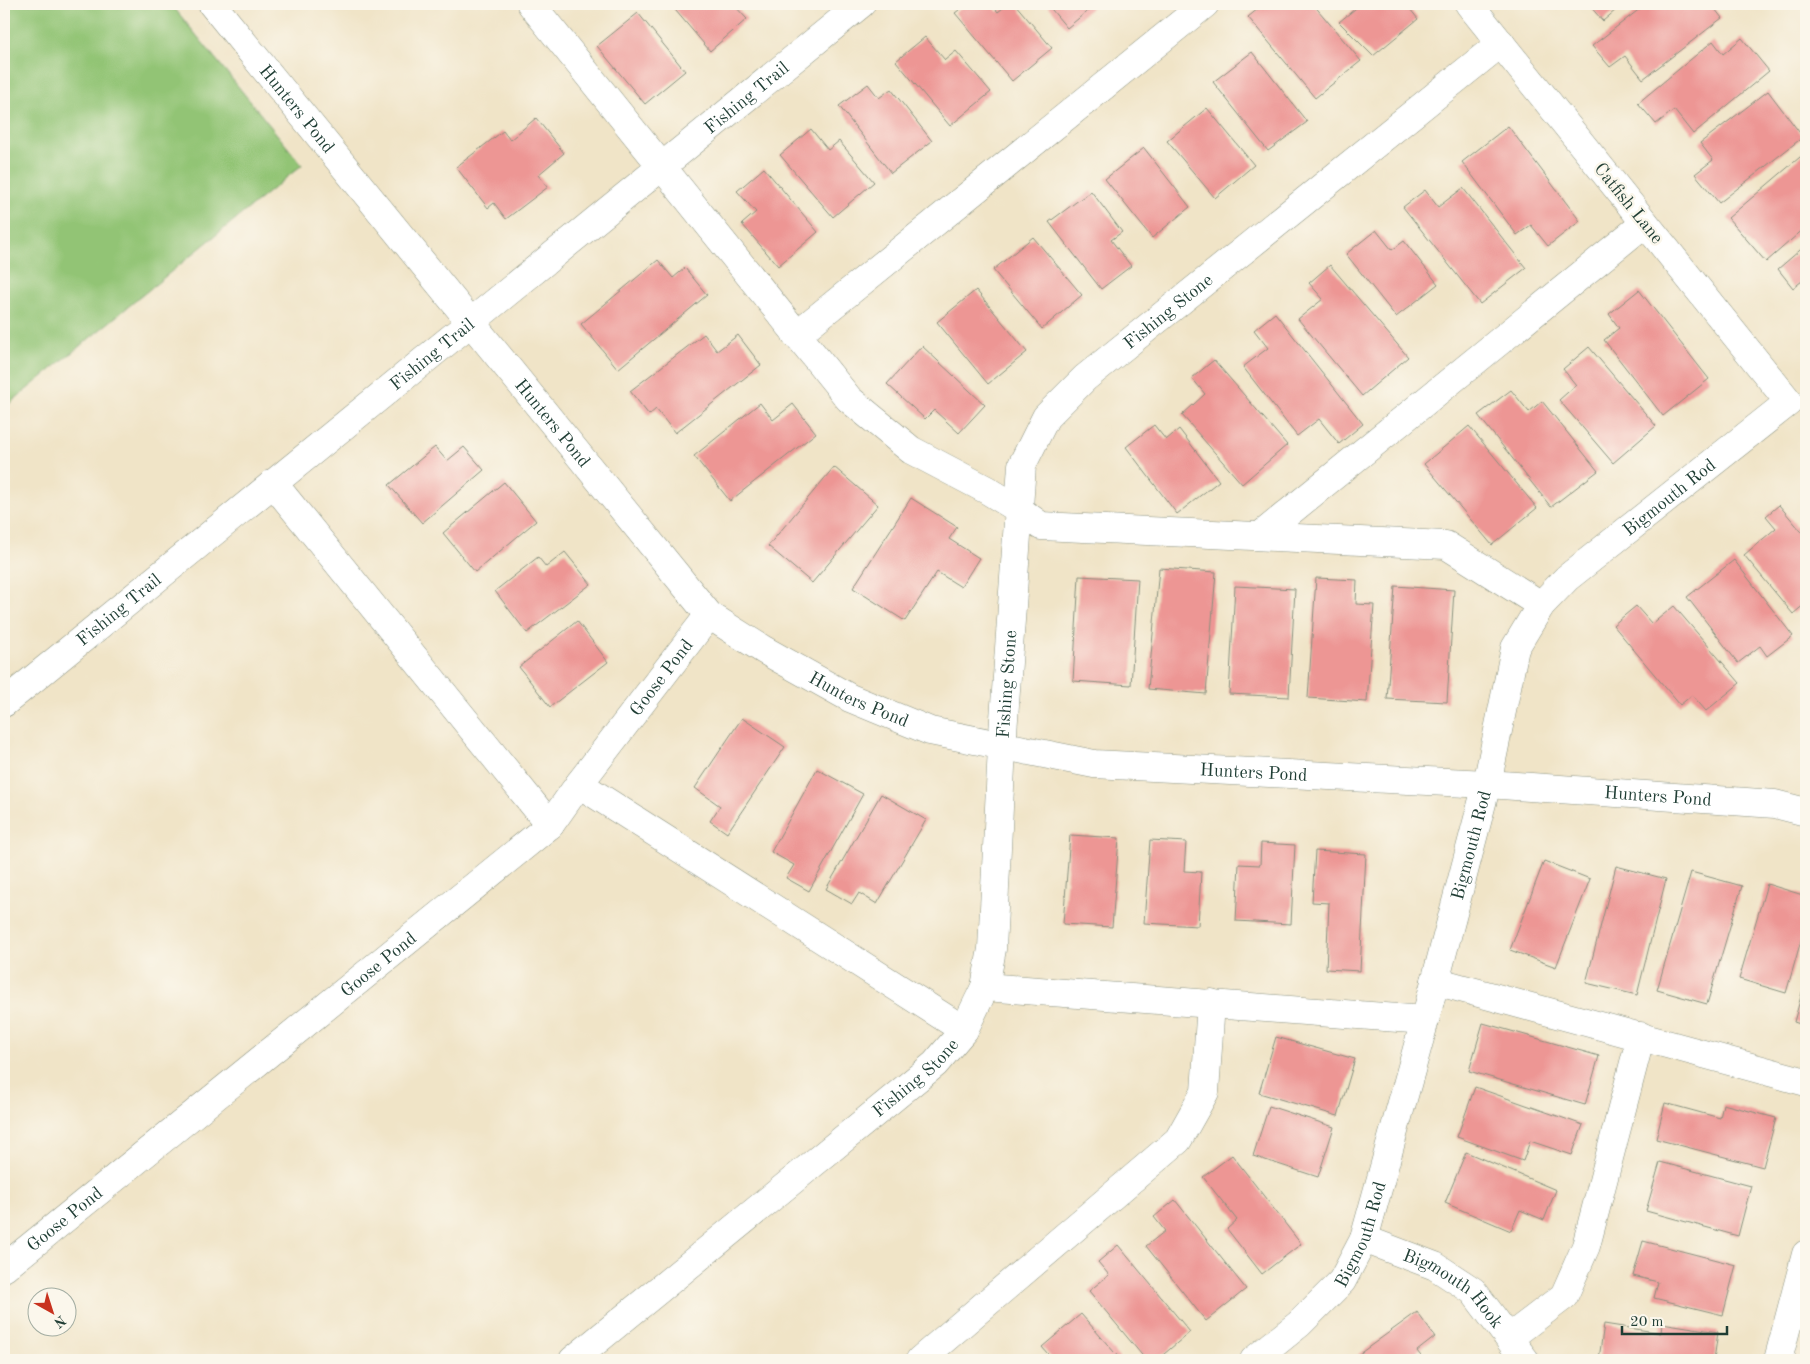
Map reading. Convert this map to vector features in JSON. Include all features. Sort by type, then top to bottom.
[{"type":"street","name":"Hunters Pond","points":[[212,4],[709,615],[764,650],[850,698],[930,731],[1094,764],[1487,784],[1775,804],[1806,812]]},
{"type":"street","points":[[531,4],[849,399],[911,450],[987,490],[1041,526],[1446,545],[1541,604]]},
{"type":"street","name":"Fishing Trail","points":[[4,703],[861,4]]},
{"type":"street","points":[[796,335],[1205,4]]},
{"type":"street","name":"Catfish Lane","points":[[1469,4],[1788,402]]},
{"type":"street","name":"Fishing Stone","points":[[574,1360],[935,1064],[964,1030],[984,987],[992,949],[1002,746],[1022,465],[1046,417],[1085,378],[1501,43]]},
{"type":"street","points":[[1260,536],[1645,223]]},
{"type":"street","name":"Bigmouth Rod","points":[[1254,1360],[1300,1324],[1342,1281],[1364,1239],[1425,1020],[1487,784],[1515,648],[1541,604],[1567,578],[1788,402]]},
{"type":"street","points":[[274,483],[550,825]]},
{"type":"street","name":"Goose Pond","points":[[4,1268],[550,825],[579,784],[709,615]]},
{"type":"street","points":[[579,784],[964,1030]]},
{"type":"street","points":[[1435,980],[1806,1082]]},
{"type":"street","points":[[984,987],[1425,1020]]},
{"type":"street","points":[[920,1360],[1178,1140],[1205,1092],[1211,1003]]},
{"type":"street","points":[[1509,1338],[1564,1296],[1586,1246],[1641,1036]]},
{"type":"street","name":"Bigmouth Hook","points":[[1364,1239],[1435,1266],[1474,1291],[1524,1360]]},
{"type":"street","points":[[1778,1360],[1806,1254]]},
{"type":"green space","points":[[4,4],[171,4],[302,165],[4,408]]},
{"type":"building","points":[[670,4],[733,4],[747,19],[710,51]]},
{"type":"building","points":[[967,4],[991,4],[998,12],[1008,4],[1015,4],[1052,48],[1012,81],[955,13]]},
{"type":"building","points":[[1047,4],[1096,4],[1067,28]]},
{"type":"building","points":[[1264,4],[1313,4],[1361,61],[1315,98],[1248,17]]},
{"type":"building","points":[[1361,4],[1406,4],[1418,19],[1373,56],[1339,22]]},
{"type":"building","points":[[1588,4],[1623,4],[1603,21]]},
{"type":"building","points":[[1646,4],[1711,4],[1722,18],[1643,79],[1625,56],[1610,67],[1592,46]]},
{"type":"building","points":[[638,13],[685,71],[645,104],[597,46]]},
{"type":"building","points":[[925,37],[945,60],[956,51],[991,92],[950,126],[896,61]]},
{"type":"building","points":[[1742,38],[1769,71],[1693,134],[1674,110],[1656,124],[1638,103],[1713,41],[1723,54]]},
{"type":"building","points":[[1252,52],[1307,122],[1268,151],[1213,82]]},
{"type":"building","points":[[868,84],[879,98],[891,89],[932,141],[891,173],[839,106]]},
{"type":"building","points":[[1768,91],[1803,137],[1719,203],[1695,174],[1713,160],[1700,143]]},
{"type":"building","points":[[1207,108],[1254,165],[1215,198],[1167,141]]},
{"type":"building","points":[[536,118],[564,153],[538,175],[548,187],[506,219],[494,203],[488,208],[456,167],[503,131],[510,140]]},
{"type":"building","points":[[1508,126],[1580,221],[1548,246],[1531,225],[1517,235],[1462,162]]},
{"type":"building","points":[[811,129],[828,150],[839,141],[874,182],[833,217],[780,155]]},
{"type":"building","points":[[1144,148],[1190,207],[1152,238],[1105,179]]},
{"type":"building","points":[[1806,152],[1806,227],[1766,262],[1728,218]]},
{"type":"building","points":[[764,168],[818,232],[778,266],[742,224],[756,212],[737,191]]},
{"type":"building","points":[[1463,188],[1526,268],[1480,304],[1403,207],[1425,190],[1438,207]]},
{"type":"building","points":[[1091,191],[1122,232],[1111,240],[1131,266],[1101,289],[1049,222]]},
{"type":"building","points":[[1376,230],[1392,250],[1404,241],[1438,284],[1396,317],[1346,254]]},
{"type":"building","points":[[1033,237],[1082,295],[1042,329],[993,270]]},
{"type":"building","points":[[1806,245],[1806,278],[1793,288],[1778,269]]},
{"type":"building","points":[[658,260],[673,278],[685,268],[707,295],[618,369],[581,324]]},
{"type":"building","points":[[1330,265],[1408,357],[1362,396],[1298,319],[1323,299],[1309,283]]},
{"type":"building","points":[[976,290],[1027,352],[988,384],[937,322]]},
{"type":"building","points":[[1639,290],[1709,379],[1663,416],[1604,340],[1619,328],[1609,314]]},
{"type":"building","points":[[1275,313],[1363,424],[1339,444],[1319,419],[1297,436],[1243,367],[1268,348],[1254,330]]},
{"type":"building","points":[[704,334],[717,351],[738,335],[761,365],[675,433],[656,409],[649,415],[630,391]]},
{"type":"building","points":[[922,346],[985,405],[959,433],[934,410],[925,419],[887,384]]},
{"type":"building","points":[[1589,347],[1656,426],[1613,463],[1559,400],[1576,385],[1563,369]]},
{"type":"building","points":[[1214,360],[1287,445],[1242,484],[1182,415],[1205,394],[1192,378]]},
{"type":"building","points":[[1511,390],[1529,412],[1542,401],[1598,471],[1551,507],[1478,415]]},
{"type":"building","points":[[760,403],[773,420],[793,404],[816,433],[730,501],[694,456]]},
{"type":"building","points":[[1154,425],[1166,440],[1179,429],[1219,481],[1177,514],[1126,447]]},
{"type":"building","points":[[1469,426],[1537,508],[1492,545],[1424,464]]},
{"type":"building","points":[[435,447],[447,461],[464,447],[484,470],[422,523],[389,485]]},
{"type":"building","points":[[834,467],[878,505],[812,583],[768,546]]},
{"type":"building","points":[[504,482],[536,521],[475,572],[443,533]]},
{"type":"building","points":[[911,498],[957,527],[949,539],[979,558],[961,587],[937,572],[905,621],[853,588]]},
{"type":"building","points":[[1779,505],[1806,537],[1806,603],[1793,614],[1744,555],[1776,528],[1766,516]]},
{"type":"building","points":[[565,552],[591,584],[527,633],[495,591],[538,557],[546,567]]},
{"type":"building","points":[[1734,560],[1793,636],[1767,656],[1760,646],[1738,663],[1687,597]]},
{"type":"building","points":[[1159,568],[1216,572],[1206,694],[1148,689]]},
{"type":"building","points":[[1079,576],[1138,579],[1131,685],[1073,681]]},
{"type":"building","points":[[1316,578],[1357,580],[1356,604],[1374,605],[1367,702],[1308,698]]},
{"type":"building","points":[[1235,586],[1295,589],[1289,697],[1229,694]]},
{"type":"building","points":[[1395,586],[1454,590],[1447,702],[1387,699]]},
{"type":"building","points":[[1636,606],[1652,624],[1674,606],[1740,683],[1706,711],[1692,695],[1680,705],[1613,625]]},
{"type":"building","points":[[577,621],[608,662],[550,707],[519,667]]},
{"type":"building","points":[[742,718],[785,747],[727,833],[710,821],[720,806],[695,788]]},
{"type":"building","points":[[817,769],[863,794],[809,891],[786,878],[794,865],[771,852]]},
{"type":"building","points":[[881,794],[926,820],[877,904],[859,893],[852,904],[826,889]]},
{"type":"building","points":[[1070,835],[1119,838],[1112,927],[1063,924]]},
{"type":"building","points":[[1150,840],[1186,842],[1184,871],[1201,872],[1198,926],[1144,923]]},
{"type":"building","points":[[1261,843],[1295,845],[1291,924],[1236,921],[1239,864],[1260,865]]},
{"type":"building","points":[[1315,851],[1366,854],[1360,971],[1326,969],[1329,903],[1312,902]]},
{"type":"building","points":[[1544,861],[1590,879],[1556,967],[1510,950]]},
{"type":"building","points":[[1616,866],[1666,879],[1637,995],[1586,983]]},
{"type":"building","points":[[1691,872],[1742,886],[1707,1004],[1657,990]]},
{"type":"building","points":[[1767,884],[1806,896],[1806,923],[1786,993],[1739,979]]},
{"type":"building","points":[[1806,978],[1806,1026],[1794,1022]]},
{"type":"building","points":[[1483,1023],[1599,1056],[1585,1105],[1469,1071]]},
{"type":"building","points":[[1276,1037],[1355,1059],[1338,1116],[1259,1093]]},
{"type":"building","points":[[1475,1087],[1583,1125],[1572,1155],[1530,1141],[1523,1161],[1457,1137]]},
{"type":"building","points":[[1665,1103],[1720,1118],[1723,1104],[1776,1118],[1763,1167],[1656,1139]]},
{"type":"building","points":[[1269,1106],[1334,1127],[1318,1177],[1253,1156]]},
{"type":"building","points":[[1466,1152],[1556,1190],[1544,1220],[1520,1210],[1511,1231],[1445,1203]]},
{"type":"building","points":[[1232,1155],[1301,1244],[1262,1274],[1227,1229],[1237,1220],[1203,1177]]},
{"type":"building","points":[[1660,1162],[1751,1186],[1738,1236],[1646,1211]]},
{"type":"building","points":[[1175,1200],[1246,1289],[1206,1321],[1146,1246],[1165,1231],[1154,1217]]},
{"type":"building","points":[[1643,1241],[1736,1265],[1723,1315],[1654,1298],[1658,1282],[1633,1276]]},
{"type":"building","points":[[1118,1245],[1190,1332],[1157,1360],[1146,1360],[1089,1291],[1109,1275],[1098,1262]]},
{"type":"building","points":[[1417,1312],[1435,1337],[1417,1351],[1424,1360],[1351,1360]]},
{"type":"building","points":[[1081,1314],[1121,1360],[1053,1360],[1042,1347]]},
{"type":"building","points":[[1662,1323],[1718,1332],[1714,1360],[1599,1359],[1604,1324],[1661,1333]]}]
